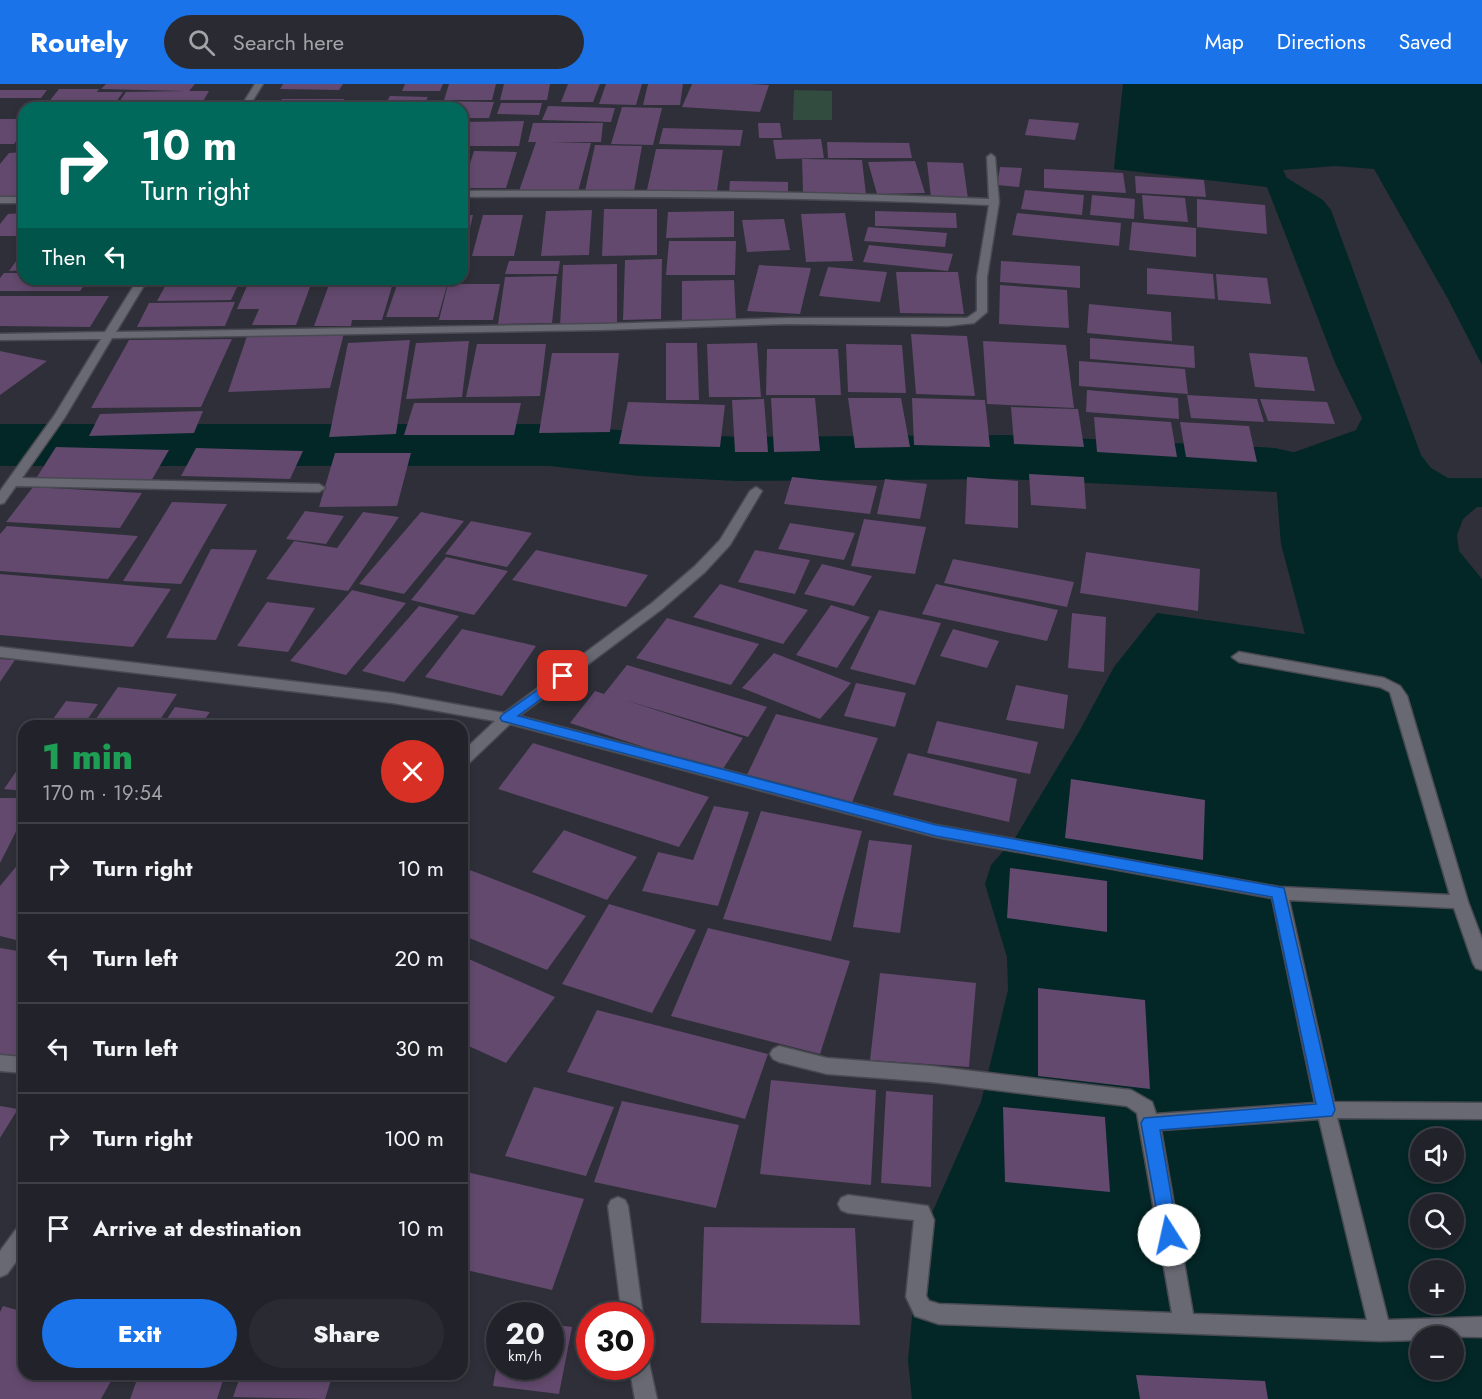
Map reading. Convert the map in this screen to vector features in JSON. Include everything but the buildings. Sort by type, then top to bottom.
[{"type":"street","points":[[248,102],[259,84]]},
{"type":"street","points":[[0,337],[788,321],[947,323],[970,321],[982,312],[982,277],[994,202],[992,157]]},
{"type":"street","points":[[468,194],[652,193],[883,197],[994,202]]},
{"type":"street","points":[[0,200],[18,200]]},
{"type":"street","points":[[0,500],[60,417],[111,336],[140,285]]},
{"type":"street","points":[[14,482],[319,488]]},
{"type":"street","points":[[468,755],[507,718],[657,606],[700,569],[724,542],[756,491]]},
{"type":"street","points":[[0,652],[392,698],[507,718],[936,831],[1279,892],[1461,902]]},
{"type":"street","points":[[1239,657],[1384,683],[1395,689],[1400,696],[1461,902],[1482,963]]},
{"type":"street","points":[[1279,892],[1326,1110],[1380,1331]]},
{"type":"street","points":[[779,1054],[827,1066],[931,1074],[1131,1098],[1145,1108],[1150,1123],[1184,1324]]},
{"type":"street","points":[[0,1063],[18,1064]]},
{"type":"street","points":[[1150,1123],[1326,1110],[1482,1111]]},
{"type":"street","points":[[848,1204],[921,1212],[924,1220],[916,1297],[922,1309],[939,1314],[1380,1331],[1482,1327]]},
{"type":"street","points":[[618,1206],[631,1302]]},
{"type":"street","points":[[0,1267],[18,1243]]},
{"type":"street","points":[[643,1380],[646,1399]]},
{"type":"shaded area","points":[[1123,84],[1482,84],[1482,1399],[912,1399],[908,1360],[915,1286],[928,1222],[981,1102],[1008,990],[1007,957],[985,884],[991,865],[1015,838],[1080,730],[1114,667],[1157,613],[1305,634],[1281,544],[1275,470],[1281,457],[1356,430],[1362,418],[1336,365],[1267,187],[1114,169]]},
{"type":"shaded area","points":[[794,90],[832,91],[832,120],[793,120]]},
{"type":"pier","points":[[1336,166],[1374,169],[1448,299],[1482,365],[1482,478],[1448,478],[1431,468],[1421,455],[1331,210],[1323,200],[1287,178],[1283,170]]},
{"type":"pier","points":[[1477,507],[1482,507],[1482,579],[1459,551],[1457,535],[1463,519]]},
{"type":"waterway","points":[[0,445],[550,445],[640,454],[738,459],[1007,457],[1275,470]]},
{"type":"route","points":[[563,676],[507,718],[936,831],[1279,892],[1326,1110],[1150,1123],[1169,1235]]}]
